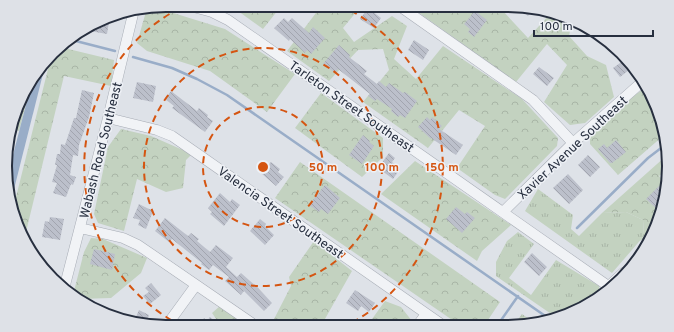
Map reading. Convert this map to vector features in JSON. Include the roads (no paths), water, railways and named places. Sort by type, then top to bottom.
[{"type":"street","name":"Tarleton Street Southeast","points":[[212,12],[228,20],[607,285]]},
{"type":"street","points":[[408,12],[533,100],[573,143]]},
{"type":"street","name":"Wabash Road Southeast","points":[[66,283],[133,16]]},
{"type":"street","name":"Xavier Avenue Southeast","points":[[503,212],[573,143],[639,85]]},
{"type":"street","name":"Valencia Street Southeast","points":[[108,118],[156,130],[172,136],[435,320]]},
{"type":"street","points":[[80,228],[123,238],[138,245],[247,320]]},
{"type":"street","points":[[171,320],[196,285]]},
{"type":"street","points":[[422,320],[426,314]]},
{"type":"water","points":[[43,73],[14,190],[12,159],[27,99]]},
{"type":"waterway","points":[[76,41],[115,51]]},
{"type":"waterway","points":[[133,57],[172,68],[227,95],[545,316]]},
{"type":"waterway","points":[[577,228],[648,158],[661,148]]},
{"type":"waterway","points":[[501,320],[518,296]]}]
